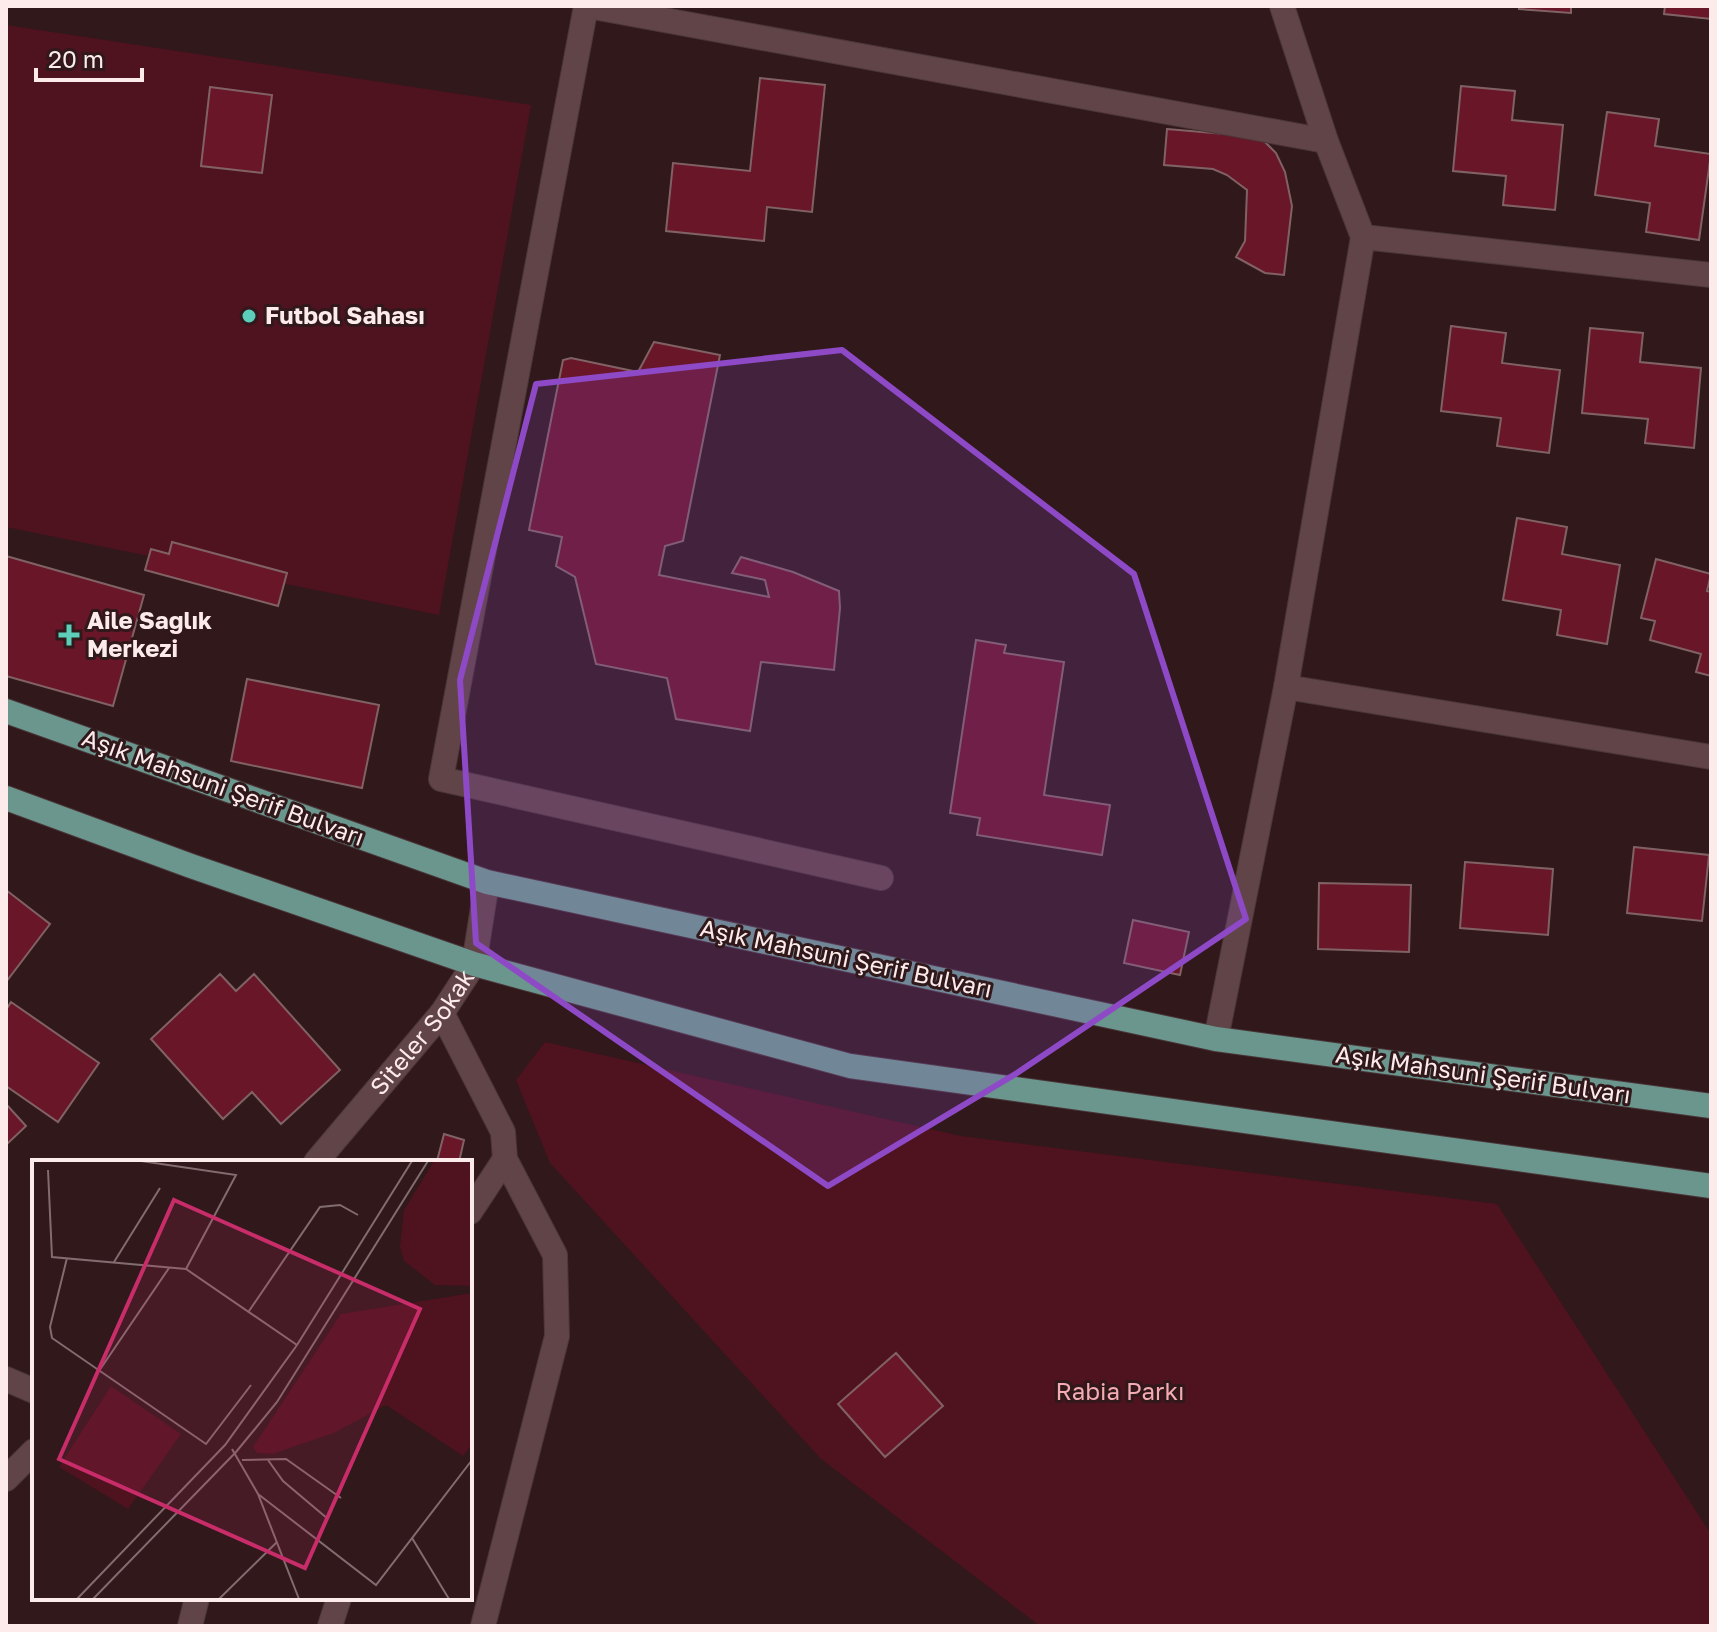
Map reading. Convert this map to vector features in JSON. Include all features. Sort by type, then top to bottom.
[{"type":"main road","name":"Aşık Mahsuni Şerif Bulvarı","points":[[6,711],[487,882],[1216,1039],[1711,1106]]},
{"type":"main road","points":[[6,798],[474,964],[850,1066],[1711,1186]]},
{"type":"street","points":[[881,878],[441,779],[587,6],[1326,141]]},
{"type":"street","points":[[1216,1039],[1286,687],[1363,237],[1326,141],[1282,6]]},
{"type":"street","points":[[1363,237],[1711,275]]},
{"type":"street","points":[[1286,687],[1711,757]]},
{"type":"street","name":"Siteler Sokak","points":[[318,1160],[442,1013],[474,964],[487,882]]},
{"type":"street","points":[[442,1013],[503,1132],[505,1159],[555,1255],[557,1336],[483,1626]]},
{"type":"street","points":[[472,1209],[505,1159]]},
{"type":"street","points":[[6,1379],[32,1390]]},
{"type":"street","points":[[6,1479],[32,1453]]},
{"type":"street","points":[[190,1626],[196,1600]]},
{"type":"street","points":[[330,1626],[338,1600]]},
{"type":"highlighted area","points":[[842,350],[1134,574],[1246,919],[1017,1073],[828,1186],[476,943],[460,680],[536,384]]},
{"type":"green space","name":"Futbol Sahası","points":[[6,25],[531,105],[439,615],[6,527]]},
{"type":"green space","name":"Rabia Parkı","points":[[545,1042],[961,1136],[1497,1204],[1711,1534],[1711,1626],[1040,1626],[821,1459],[550,1163],[516,1080]]},
{"type":"building","points":[[1519,6],[1571,6],[1571,13],[1519,9]]},
{"type":"building","points":[[1665,6],[1711,6],[1711,19],[1664,14]]},
{"type":"building","points":[[760,78],[825,85],[812,212],[767,207],[764,241],[666,231],[673,163],[750,171]]},
{"type":"building","points":[[1461,86],[1515,91],[1512,120],[1563,125],[1555,210],[1503,205],[1506,176],[1453,171]]},
{"type":"building","points":[[210,87],[272,95],[262,173],[201,166]]},
{"type":"building","points":[[1607,112],[1659,119],[1655,146],[1711,154],[1699,240],[1646,232],[1650,203],[1595,195]]},
{"type":"building","points":[[1167,129],[1260,137],[1276,153],[1285,172],[1292,206],[1284,275],[1265,273],[1236,257],[1245,241],[1247,190],[1213,169],[1164,165]]},
{"type":"building","points":[[1451,326],[1506,333],[1502,363],[1560,370],[1549,453],[1497,446],[1501,418],[1441,411]]},
{"type":"building","points":[[1590,328],[1643,333],[1640,362],[1701,368],[1694,448],[1645,443],[1648,419],[1582,413]]},
{"type":"building","points":[[654,342],[720,355],[683,541],[665,546],[659,575],[769,597],[765,580],[732,573],[741,557],[793,572],[839,591],[834,670],[761,662],[750,731],[676,719],[667,678],[596,664],[575,577],[556,566],[562,537],[529,530],[563,360],[571,358],[638,372]]},
{"type":"building","points":[[1517,518],[1567,527],[1562,554],[1620,565],[1607,644],[1557,635],[1561,610],[1503,600]]},
{"type":"building","points":[[172,542],[287,573],[278,606],[145,570],[151,549],[169,554]]},
{"type":"building","name":"Aile Sağlık Merkezi","points":[[6,556],[144,595],[113,706],[6,676]]},
{"type":"building","points":[[1656,559],[1711,574],[1707,591],[1711,592],[1711,676],[1696,672],[1701,654],[1650,640],[1655,621],[1641,618]]},
{"type":"building","points":[[976,640],[1006,645],[1004,653],[1064,662],[1044,795],[1110,805],[1102,855],[977,835],[980,818],[950,813]]},
{"type":"building","points":[[247,679],[379,705],[362,788],[231,761]]},
{"type":"building","points":[[1634,847],[1709,855],[1702,921],[1627,913]]},
{"type":"building","points":[[1465,862],[1553,869],[1548,935],[1460,928]]},
{"type":"building","points":[[1319,883],[1411,885],[1409,952],[1318,949]]},
{"type":"building","points":[[6,890],[50,924],[6,982]]},
{"type":"building","points":[[1133,920],[1189,932],[1180,975],[1124,963]]},
{"type":"building","points":[[220,974],[236,991],[254,974],[340,1070],[281,1124],[252,1092],[223,1119],[151,1039]]},
{"type":"building","points":[[11,1002],[99,1063],[58,1122],[6,1086],[6,1010]]},
{"type":"building","points":[[6,1104],[26,1126],[6,1145]]},
{"type":"building","points":[[444,1134],[464,1140],[459,1160],[437,1160]]},
{"type":"building","points":[[896,1353],[943,1406],[885,1457],[838,1404]]},
{"type":"place","name":"Futbol Sahası","points":[[249,316]]},
{"type":"place","name":"Aile Sağlık Merkezi","points":[[69,635]]}]
